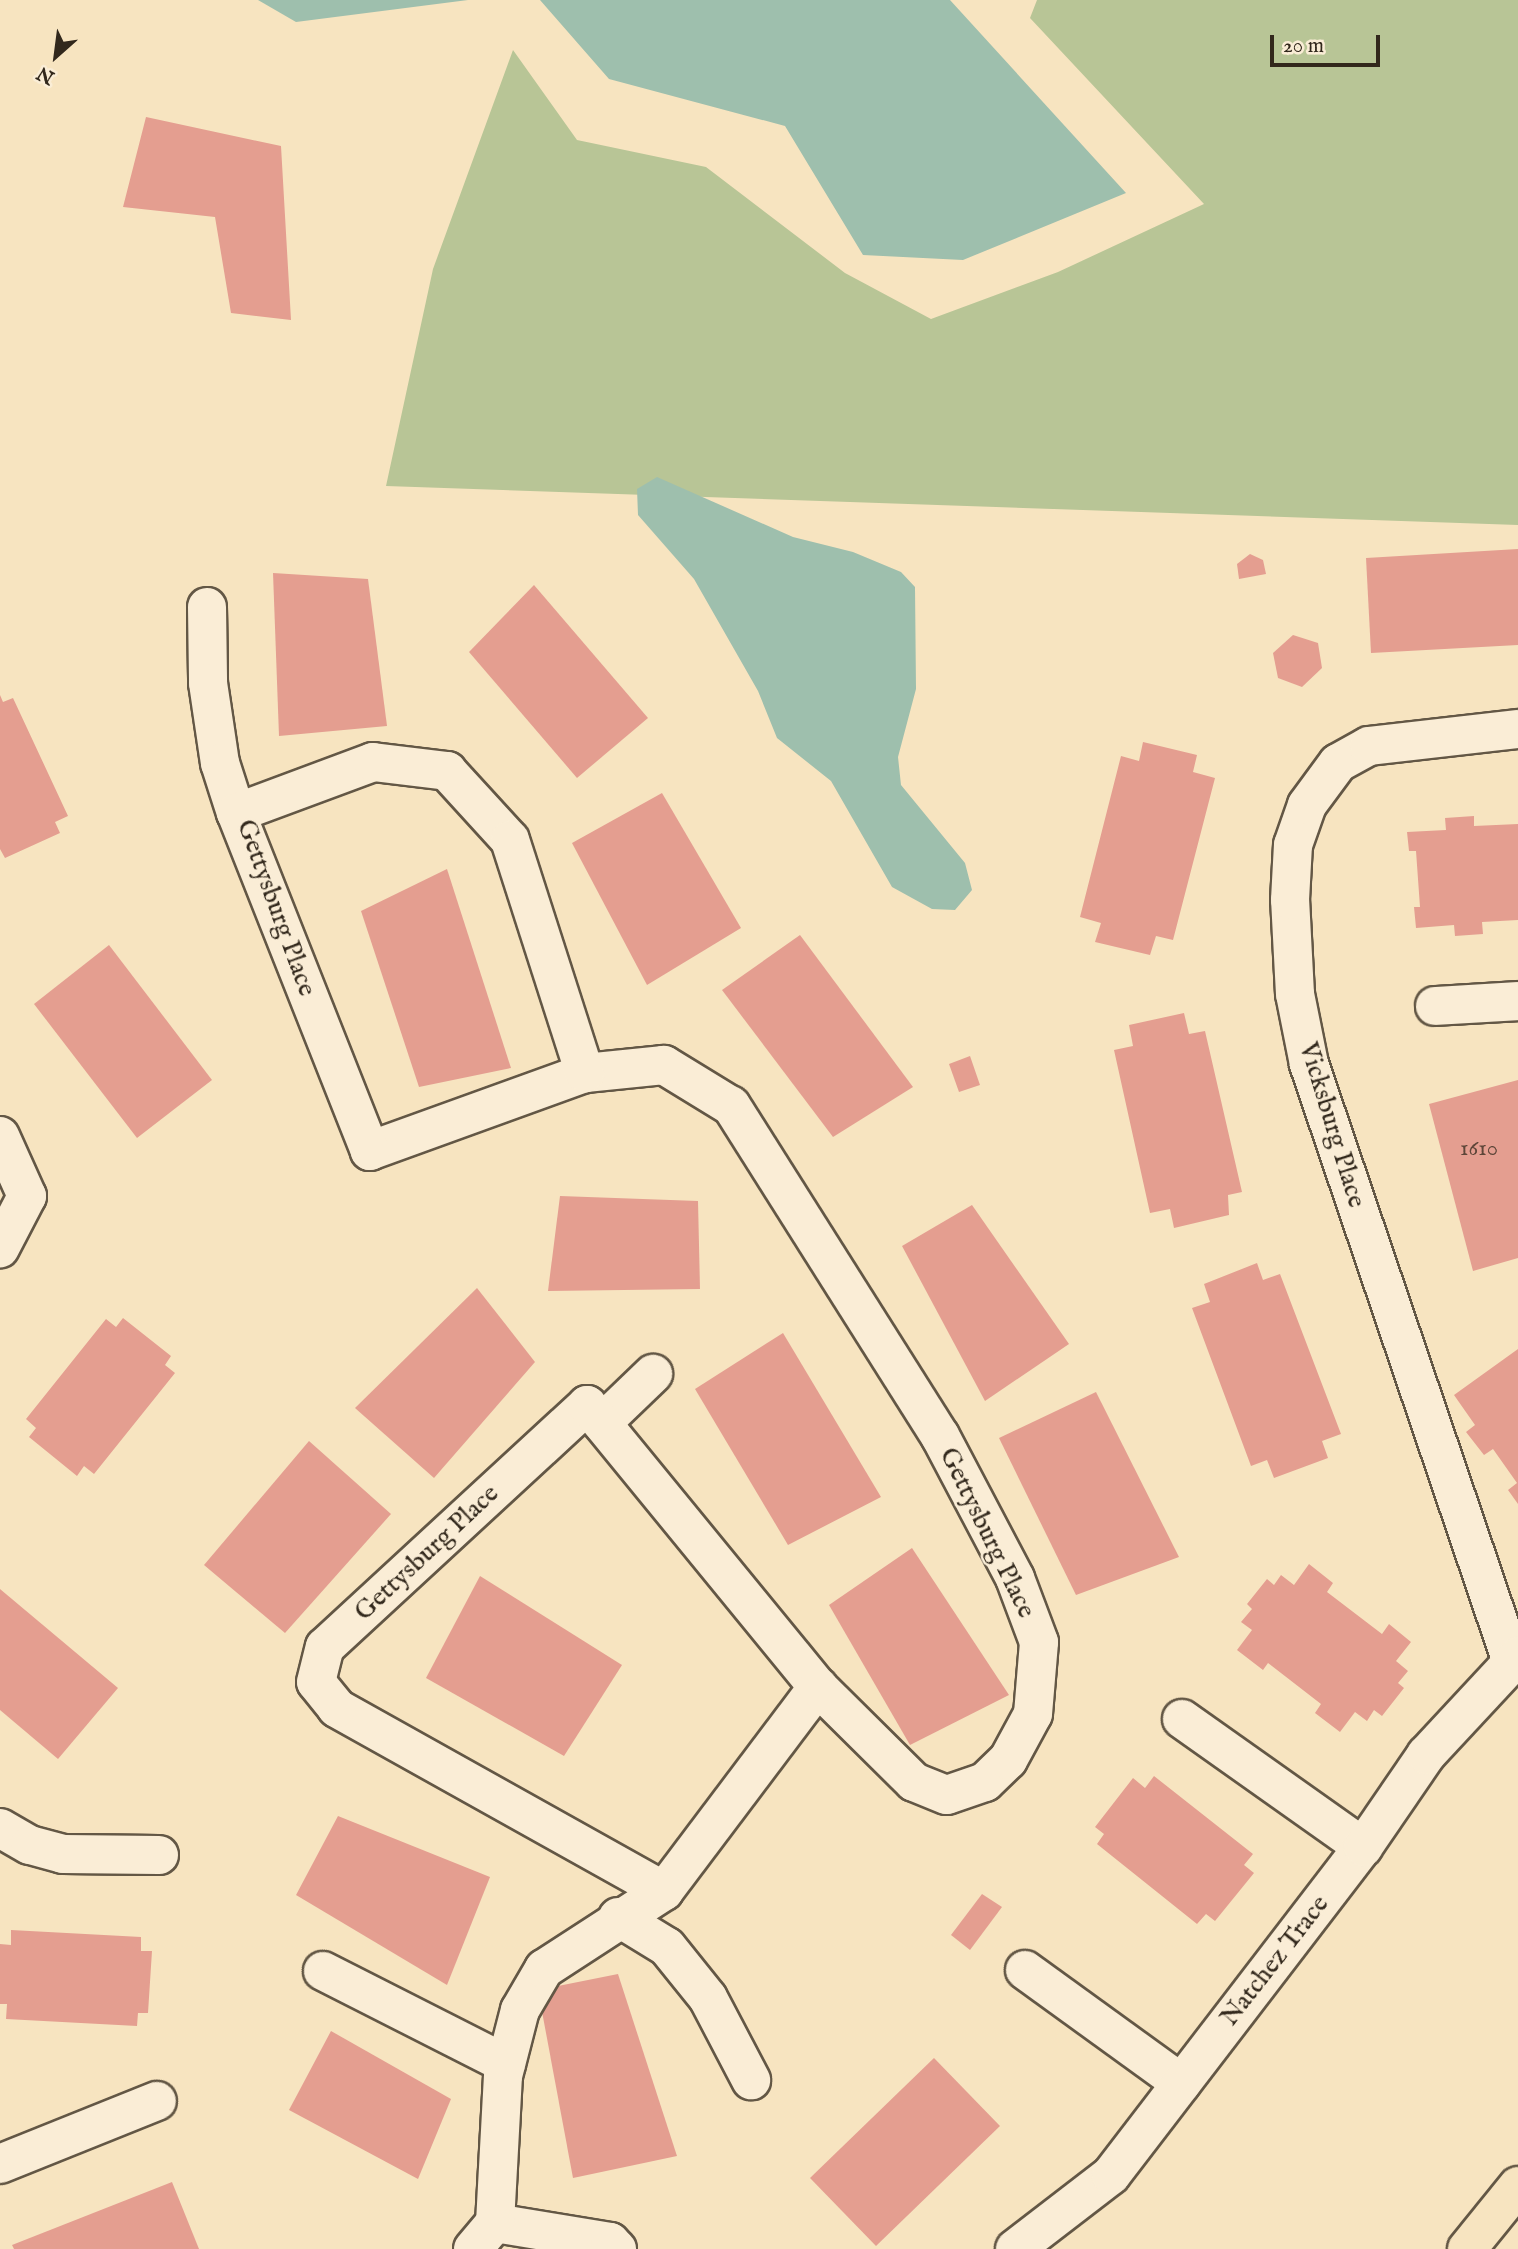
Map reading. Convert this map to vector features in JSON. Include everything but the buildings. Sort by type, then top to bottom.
[{"type":"highway","points":[[1467,2249],[1518,2186]]},
{"type":"street","points":[[207,607],[208,683],[220,763],[236,813]]},
{"type":"street","name":"Vicksburg Place","points":[[1515,1659],[1309,1064],[1296,994],[1290,900],[1293,845],[1307,804],[1338,763],[1369,746],[1518,729]]},
{"type":"street","name":"Gettysburg Place","points":[[585,1073],[510,840],[447,771],[373,762],[236,813],[370,1151],[585,1073],[664,1065],[732,1106],[940,1436],[1015,1578],[1039,1642],[1033,1714],[1008,1760],[985,1782],[947,1796],[914,1782],[818,1687],[587,1405],[325,1647],[316,1682],[337,1709],[664,1891]]},
{"type":"street","points":[[1435,1006],[1518,1001]]},
{"type":"street","points":[[0,1136],[27,1196],[0,1248]]},
{"type":"street","points":[[601,1423],[653,1374]]},
{"type":"street","name":"Natchez Trace","points":[[1015,2249],[1111,2175],[1363,1847],[1426,1755],[1515,1659]]},
{"type":"street","points":[[617,2249],[610,2242],[484,2236],[506,2064],[520,2010],[544,1969],[580,1949],[618,1917],[664,1891],[818,1687]]},
{"type":"street","points":[[1182,1719],[1363,1847]]},
{"type":"street","points":[[0,1828],[30,1845],[63,1854],[159,1855]]},
{"type":"street","points":[[618,1917],[667,1947],[708,1998],[751,2080]]},
{"type":"street","points":[[1026,1970],[1181,2083]]},
{"type":"street","points":[[323,1971],[506,2064]]},
{"type":"street","points":[[0,2164],[156,2102]]},
{"type":"shaded area","points":[[258,0],[468,0],[296,22]]},
{"type":"shaded area","points":[[540,0],[950,0],[1126,193],[963,260],[863,255],[785,126],[609,79]]},
{"type":"shaded area","points":[[1037,0],[1518,0],[1518,525],[386,486],[433,269],[513,50],[577,140],[706,167],[845,273],[931,319],[1058,272],[1204,204],[1030,18]]},
{"type":"shaded area","points":[[657,477],[793,537],[853,552],[901,572],[915,587],[916,689],[898,757],[901,785],[965,863],[972,890],[955,910],[932,909],[892,887],[831,781],[777,738],[758,691],[694,579],[638,515],[637,489]]}]
